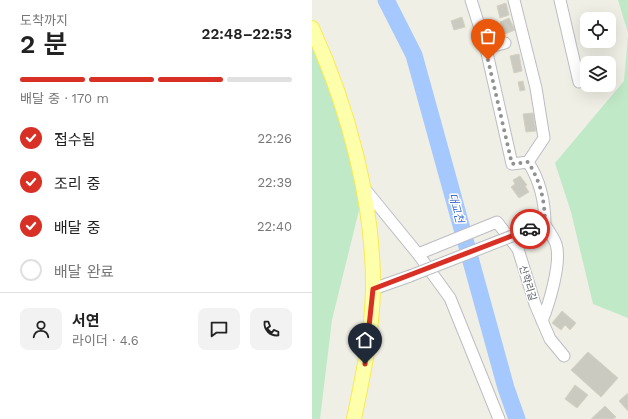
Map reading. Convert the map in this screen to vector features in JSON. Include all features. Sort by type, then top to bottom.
[{"type":"main road","points":[[312,28],[340,102],[359,167],[368,226],[373,289],[364,376],[354,419]]},
{"type":"street","points":[[471,0],[486,48],[512,164],[528,162],[544,138],[536,88],[514,0]]},
{"type":"street","points":[[560,0],[579,82]]},
{"type":"street","points":[[486,48],[506,43]]},
{"type":"street","points":[[528,162],[534,171],[545,202],[545,225],[556,245],[558,260],[547,309],[542,321]]},
{"type":"street","points":[[363,188],[418,254],[450,298],[499,419]]},
{"type":"street","name":"산학리길","points":[[418,254],[496,222],[518,249],[535,304],[542,321],[550,339],[564,356]]},
{"type":"street","points":[[373,289],[530,229],[545,225]]},
{"type":"green space","points":[[618,0],[628,0],[628,33]]},
{"type":"green space","points":[[312,28],[362,198],[332,320],[320,419],[312,419]]},
{"type":"green space","points":[[628,35],[628,318],[593,304],[571,212],[555,163],[624,81]]},
{"type":"building","points":[[506,3],[509,15],[500,18],[497,6]]},
{"type":"building","points":[[462,17],[465,27],[454,30],[451,21]]},
{"type":"building","points":[[509,18],[515,30],[505,34],[500,22]]},
{"type":"building","points":[[519,54],[522,71],[514,73],[510,56]]},
{"type":"building","points":[[523,81],[525,90],[520,91],[518,82]]},
{"type":"building","points":[[533,113],[536,131],[526,132],[523,114]]},
{"type":"building","points":[[520,176],[527,185],[525,186],[529,192],[519,198],[511,187],[515,184],[513,180]]},
{"type":"building","points":[[562,311],[576,323],[570,330],[565,325],[561,330],[552,323]]},
{"type":"building","points":[[588,352],[618,378],[601,397],[571,370]]},
{"type":"building","points":[[575,385],[588,395],[577,408],[565,399]]},
{"type":"building","points":[[628,393],[628,411],[619,401]]},
{"type":"building","points":[[605,406],[616,417],[613,419],[591,419]]},
{"type":"waterway","name":"대교천","points":[[386,0],[414,55],[506,388],[517,419]]},
{"type":"way so far","points":[[488,60],[512,164],[528,162],[534,171],[545,202],[545,225],[530,229]]},
{"type":"route","points":[[365,364],[373,289],[530,229]]}]
